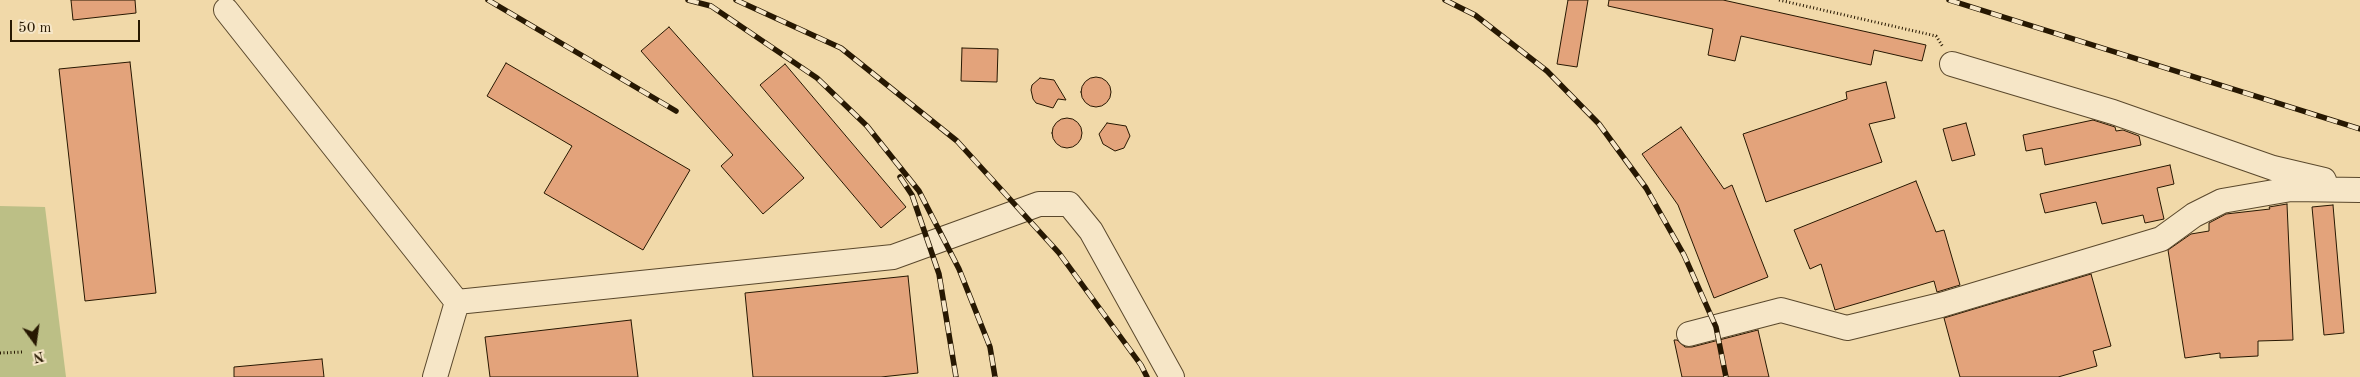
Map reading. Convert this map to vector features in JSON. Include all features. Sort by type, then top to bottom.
[{"type":"street","points":[[226,10],[457,302]]},
{"type":"street","points":[[1952,64],[2112,112],[2273,168],[2360,190]]},
{"type":"street","points":[[1689,334],[1781,310],[1847,328],[1940,305],[2161,238],[2194,215],[2222,201],[2291,189],[2360,190]]},
{"type":"street","points":[[457,302],[893,257],[1039,204],[1069,204],[1091,231],[1172,377]]},
{"type":"street","points":[[435,377],[457,302]]},
{"type":"path","points":[[1779,0],[1936,36],[1952,64]]},
{"type":"path","points":[[0,353],[22,352]]},
{"type":"green space","points":[[0,206],[45,207],[66,377],[0,377]]},
{"type":"building","points":[[71,0],[135,0],[136,13],[73,20]]},
{"type":"building","points":[[1568,0],[1588,0],[1577,67],[1557,64]]},
{"type":"building","points":[[1609,0],[1723,0],[1926,45],[1922,61],[1874,50],[1871,65],[1741,36],[1735,61],[1708,55],[1713,29],[1608,6]]},
{"type":"building","points":[[669,27],[804,178],[763,214],[721,166],[733,155],[641,51]]},
{"type":"building","points":[[962,48],[998,49],[997,82],[961,81]]},
{"type":"building","points":[[130,62],[156,293],[85,301],[59,69]]},
{"type":"building","points":[[506,63],[690,170],[643,250],[544,193],[572,146],[487,96]]},
{"type":"building","points":[[785,64],[906,207],[881,228],[760,85]]},
{"type":"building","points":[[1096,77],[1106,82],[1111,92],[1106,102],[1096,107],[1086,102],[1081,92],[1086,82]]},
{"type":"building","points":[[1040,78],[1054,80],[1066,100],[1058,99],[1053,108],[1036,103],[1031,90],[1032,85]]},
{"type":"building","points":[[1886,82],[1895,118],[1869,124],[1882,162],[1766,202],[1743,134],[1847,99],[1846,92]]},
{"type":"building","points":[[1067,118],[1073,119],[1081,127],[1081,139],[1073,147],[1067,148],[1061,147],[1053,139],[1052,133],[1053,127],[1061,119]]},
{"type":"building","points":[[2093,120],[2115,127],[2116,131],[2123,130],[2139,136],[2141,145],[2045,165],[2042,148],[2026,151],[2023,135]]},
{"type":"building","points":[[1107,123],[1126,126],[1130,136],[1124,148],[1115,151],[1103,144],[1099,134]]},
{"type":"building","points":[[1966,123],[1975,155],[1952,161],[1943,129]]},
{"type":"building","points":[[1681,127],[1724,189],[1732,185],[1768,277],[1714,298],[1678,205],[1642,154]]},
{"type":"building","points":[[2170,165],[2174,184],[2157,188],[2164,219],[2145,223],[2143,215],[2102,224],[2096,202],[2045,213],[2040,194]]},
{"type":"building","points":[[1916,181],[1936,232],[1944,230],[1960,285],[1937,292],[1934,281],[1835,310],[1821,264],[1810,269],[1794,230]]},
{"type":"building","points":[[2287,204],[2293,340],[2258,341],[2258,356],[2220,358],[2220,353],[2185,358],[2168,250],[2191,234],[2209,231],[2209,223],[2226,214],[2270,209],[2269,207]]},
{"type":"building","points":[[2333,205],[2344,333],[2324,335],[2312,207]]},
{"type":"building","points":[[2091,274],[2111,346],[2093,351],[2097,366],[2058,377],[1960,377],[1944,318]]},
{"type":"building","points":[[908,276],[918,373],[881,377],[753,377],[745,293]]},
{"type":"building","points":[[631,320],[638,377],[490,377],[485,337]]},
{"type":"building","points":[[1758,330],[1769,377],[1682,377],[1674,340],[1677,340],[1685,347],[1692,347]]},
{"type":"building","points":[[322,359],[324,377],[234,377],[234,367]]},
{"type":"railway","points":[[488,0],[676,111]]},
{"type":"railway","points":[[688,0],[711,6],[817,78],[867,126],[919,191],[959,269],[990,347],[995,377]]},
{"type":"railway","points":[[736,0],[841,48],[957,141],[1059,253],[1141,365],[1147,377]]},
{"type":"railway","points":[[1445,0],[1475,15],[1547,71],[1599,124],[1646,188],[1684,255],[1716,327],[1726,377]]},
{"type":"railway","points":[[1949,0],[2360,129]]},
{"type":"railway","points":[[900,177],[912,195],[939,274],[956,377]]}]
